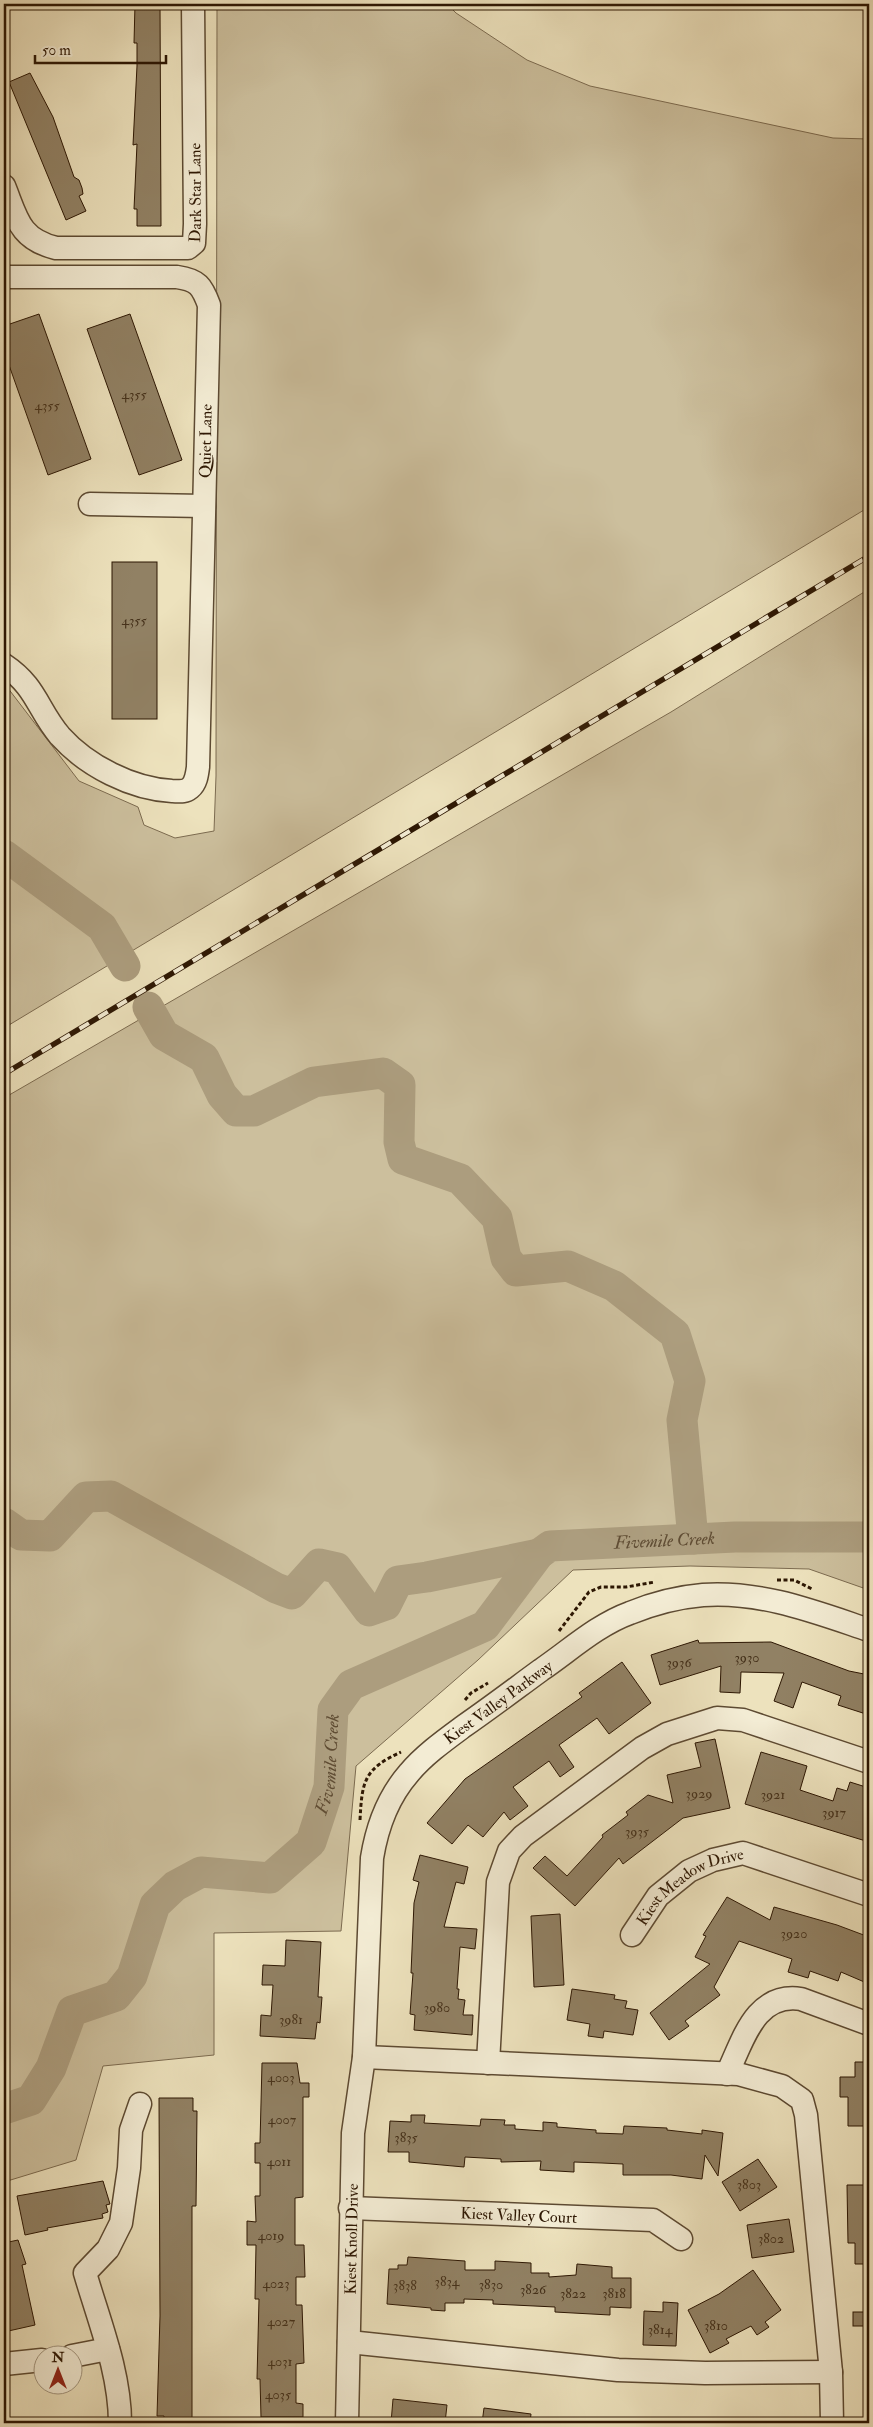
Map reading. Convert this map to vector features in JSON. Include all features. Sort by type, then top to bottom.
[{"type":"street","name":"Dark Star Lane","points":[[4,186],[22,230],[41,245],[56,248],[188,248],[194,243],[193,4]]},
{"type":"street","name":"Quiet Lane","points":[[4,277],[177,277],[191,279],[203,289],[209,305],[198,767],[196,779],[191,787],[184,792],[154,790],[128,782],[109,773],[78,752],[61,737],[47,719],[29,685],[4,665]]},
{"type":"street","points":[[90,504],[204,506]]},
{"type":"street","name":"Kiest Valley Parkway","points":[[364,2056],[372,1858],[376,1831],[389,1804],[409,1773],[438,1746],[596,1631],[629,1613],[664,1602],[704,1595],[742,1596],[776,1600],[869,1630]]},
{"type":"street","points":[[488,2063],[498,1882],[509,1851],[523,1836],[642,1748],[667,1734],[717,1718],[743,1720],[869,1762]]},
{"type":"street","name":"Kiest Meadow Drive","points":[[632,1935],[658,1896],[689,1871],[713,1860],[743,1853],[869,1895]]},
{"type":"street","points":[[727,2074],[753,2020],[767,2004],[778,2000],[789,1997],[801,1999],[869,2024]]},
{"type":"street","points":[[364,2056],[738,2074],[782,2086],[802,2100],[806,2115],[831,2372],[832,2423]]},
{"type":"street","name":"Kiest Knoll Drive","points":[[347,2423],[353,2133],[364,2056]]},
{"type":"street","points":[[120,2423],[120,2408],[108,2349],[85,2273],[108,2250],[121,2223],[129,2168],[131,2130],[140,2104]]},
{"type":"street","name":"Kiest Valley Court","points":[[350,2208],[653,2220],[681,2239]]},
{"type":"street","points":[[349,2342],[618,2370],[705,2373],[831,2372]]},
{"type":"street","points":[[82,2354],[108,2349]]},
{"type":"street","points":[[4,2364],[32,2360]]},
{"type":"shaded area","points":[[217,4],[447,4],[456,13],[527,60],[590,86],[833,138],[869,139],[869,507],[4,1028],[4,683],[79,781],[138,807],[144,825],[175,838],[214,831],[216,776]]},
{"type":"shaded area","points":[[869,589],[869,1590],[809,1569],[690,1566],[573,1570],[478,1660],[356,1766],[341,1931],[214,1933],[214,2055],[103,2066],[76,2160],[4,2182],[4,1098],[671,712]]},
{"type":"building","points":[[135,4],[160,4],[161,226],[137,226],[137,209],[134,209],[137,144],[133,145],[137,66],[137,43],[134,43]]},
{"type":"building","points":[[30,73],[53,117],[74,177],[79,180],[82,188],[83,194],[79,196],[86,211],[66,220],[9,82]]},
{"type":"building","points":[[39,314],[91,459],[48,475],[4,351],[4,326]]},
{"type":"building","points":[[130,314],[182,460],[139,475],[87,329]]},
{"type":"building","points":[[112,562],[157,562],[157,719],[112,719]]},
{"type":"building","points":[[698,1640],[699,1643],[771,1642],[849,1671],[869,1675],[869,1715],[838,1705],[841,1696],[802,1682],[793,1708],[774,1701],[784,1673],[741,1672],[740,1693],[720,1692],[721,1666],[660,1685],[651,1655]]},
{"type":"building","points":[[622,1662],[651,1703],[609,1734],[597,1718],[559,1745],[574,1767],[560,1777],[549,1761],[513,1787],[528,1806],[510,1820],[504,1812],[483,1837],[468,1825],[452,1844],[427,1823],[465,1779],[582,1697],[579,1693]]},
{"type":"building","points":[[715,1739],[730,1808],[683,1818],[623,1864],[619,1858],[575,1906],[533,1868],[545,1856],[567,1876],[603,1837],[602,1835],[628,1815],[626,1812],[648,1795],[673,1803],[667,1775],[701,1767],[695,1743]]},
{"type":"building","points":[[761,1752],[807,1766],[800,1790],[833,1801],[837,1788],[847,1791],[850,1782],[869,1788],[869,1842],[745,1804]]},
{"type":"building","points":[[420,1855],[468,1867],[464,1884],[456,1882],[444,1927],[477,1929],[475,1949],[460,1947],[457,1989],[459,1989],[458,1999],[465,2000],[463,2015],[473,2015],[472,2035],[414,2030],[415,2015],[410,2014],[413,1973],[411,1973],[414,1903],[419,1882],[413,1880]]},
{"type":"building","points":[[727,1897],[770,1920],[774,1907],[837,1925],[869,1937],[869,1984],[841,1972],[838,1981],[810,1971],[808,1978],[788,1972],[792,1959],[739,1941],[714,1987],[720,1995],[685,2021],[689,2026],[669,2040],[650,2013],[710,1964],[695,1957],[706,1936],[703,1935]]},
{"type":"building","points":[[560,1914],[564,1985],[534,1987],[531,1916]]},
{"type":"building","points":[[286,1940],[321,1942],[318,1997],[322,1997],[320,2023],[317,2022],[315,2039],[260,2036],[261,2015],[271,2016],[273,1985],[262,1985],[263,1965],[285,1966]]},
{"type":"building","points":[[572,1989],[615,1995],[614,1999],[627,2001],[625,2008],[638,2010],[633,2035],[604,2031],[603,2038],[588,2036],[590,2024],[567,2020]]},
{"type":"building","points":[[855,2062],[869,2062],[869,2126],[848,2126],[848,2097],[840,2097],[840,2077],[855,2077]]},
{"type":"building","points":[[262,2063],[297,2063],[300,2083],[309,2083],[309,2097],[303,2097],[303,2197],[295,2198],[295,2245],[304,2245],[305,2277],[296,2277],[296,2305],[302,2305],[304,2363],[296,2364],[296,2403],[303,2404],[303,2417],[261,2417],[260,2379],[257,2379],[259,2299],[255,2299],[256,2245],[247,2245],[247,2221],[256,2222],[255,2196],[260,2196],[260,2163],[255,2163],[255,2143],[260,2143]]},
{"type":"building","points":[[159,2098],[193,2098],[193,2111],[197,2111],[196,2206],[192,2206],[192,2423],[164,2423],[164,2416],[157,2416],[160,2316]]},
{"type":"building","points":[[411,2115],[425,2115],[424,2123],[480,2126],[481,2119],[505,2120],[504,2125],[515,2125],[515,2129],[543,2131],[543,2122],[557,2123],[557,2127],[596,2130],[596,2133],[623,2134],[624,2126],[667,2128],[667,2130],[702,2134],[702,2130],[723,2133],[718,2176],[705,2155],[702,2179],[671,2175],[623,2175],[623,2164],[574,2162],[574,2172],[540,2170],[541,2161],[501,2162],[501,2159],[465,2157],[464,2167],[409,2162],[409,2152],[388,2152],[390,2121],[411,2122]]},
{"type":"building","points":[[758,2159],[777,2187],[740,2211],[722,2182]]},
{"type":"building","points":[[103,2181],[110,2204],[106,2205],[108,2212],[102,2214],[103,2218],[47,2228],[48,2230],[25,2235],[17,2196]]},
{"type":"building","points":[[847,2185],[869,2185],[869,2264],[855,2264],[855,2243],[848,2243]]},
{"type":"building","points":[[789,2219],[794,2252],[752,2258],[747,2225]]},
{"type":"building","points":[[18,2240],[26,2264],[22,2265],[35,2325],[4,2332],[4,2243]]},
{"type":"building","points":[[408,2257],[465,2261],[465,2270],[495,2270],[495,2261],[531,2263],[531,2273],[549,2273],[549,2277],[576,2275],[577,2264],[612,2267],[612,2278],[631,2278],[631,2308],[610,2307],[610,2315],[555,2312],[555,2307],[493,2304],[493,2300],[464,2299],[464,2303],[445,2303],[445,2311],[387,2304],[389,2269],[398,2269],[398,2265],[407,2265]]},
{"type":"building","points":[[753,2270],[781,2310],[765,2322],[769,2327],[757,2335],[751,2326],[726,2339],[729,2343],[710,2353],[688,2310],[719,2294]]},
{"type":"building","points":[[663,2302],[678,2303],[676,2346],[643,2345],[644,2311],[663,2312]]},
{"type":"building","points":[[853,2312],[869,2312],[869,2326],[853,2326]]},
{"type":"building","points":[[393,2399],[447,2405],[445,2423],[391,2423]]},
{"type":"building","points":[[484,2408],[531,2414],[530,2423],[482,2423]]},
{"type":"waterway","points":[[4,855],[102,927],[125,966]]},
{"type":"waterway","points":[[148,1007],[164,1035],[204,1058],[222,1095],[236,1111],[254,1111],[314,1082],[383,1073],[400,1085],[399,1142],[403,1159],[460,1179],[497,1218],[506,1258],[516,1271],[568,1266],[614,1286],[675,1334],[690,1381],[682,1420],[693,1539]]},
{"type":"waterway","points":[[4,1523],[21,1535],[50,1536],[86,1497],[111,1496],[276,1588],[292,1594],[319,1564],[337,1568],[369,1611],[386,1605],[398,1581],[427,1577],[539,1554]]},
{"type":"waterway","name":"Fivemile Creek","points":[[4,2109],[31,2100],[51,2068],[72,2011],[116,1996],[132,1976],[155,1905],[175,1886],[201,1872],[270,1878],[311,1842],[329,1787],[333,1710],[351,1685],[485,1626],[539,1554],[550,1546],[735,1537],[869,1537]]},
{"type":"railway","points":[[4,1074],[869,556]]}]
